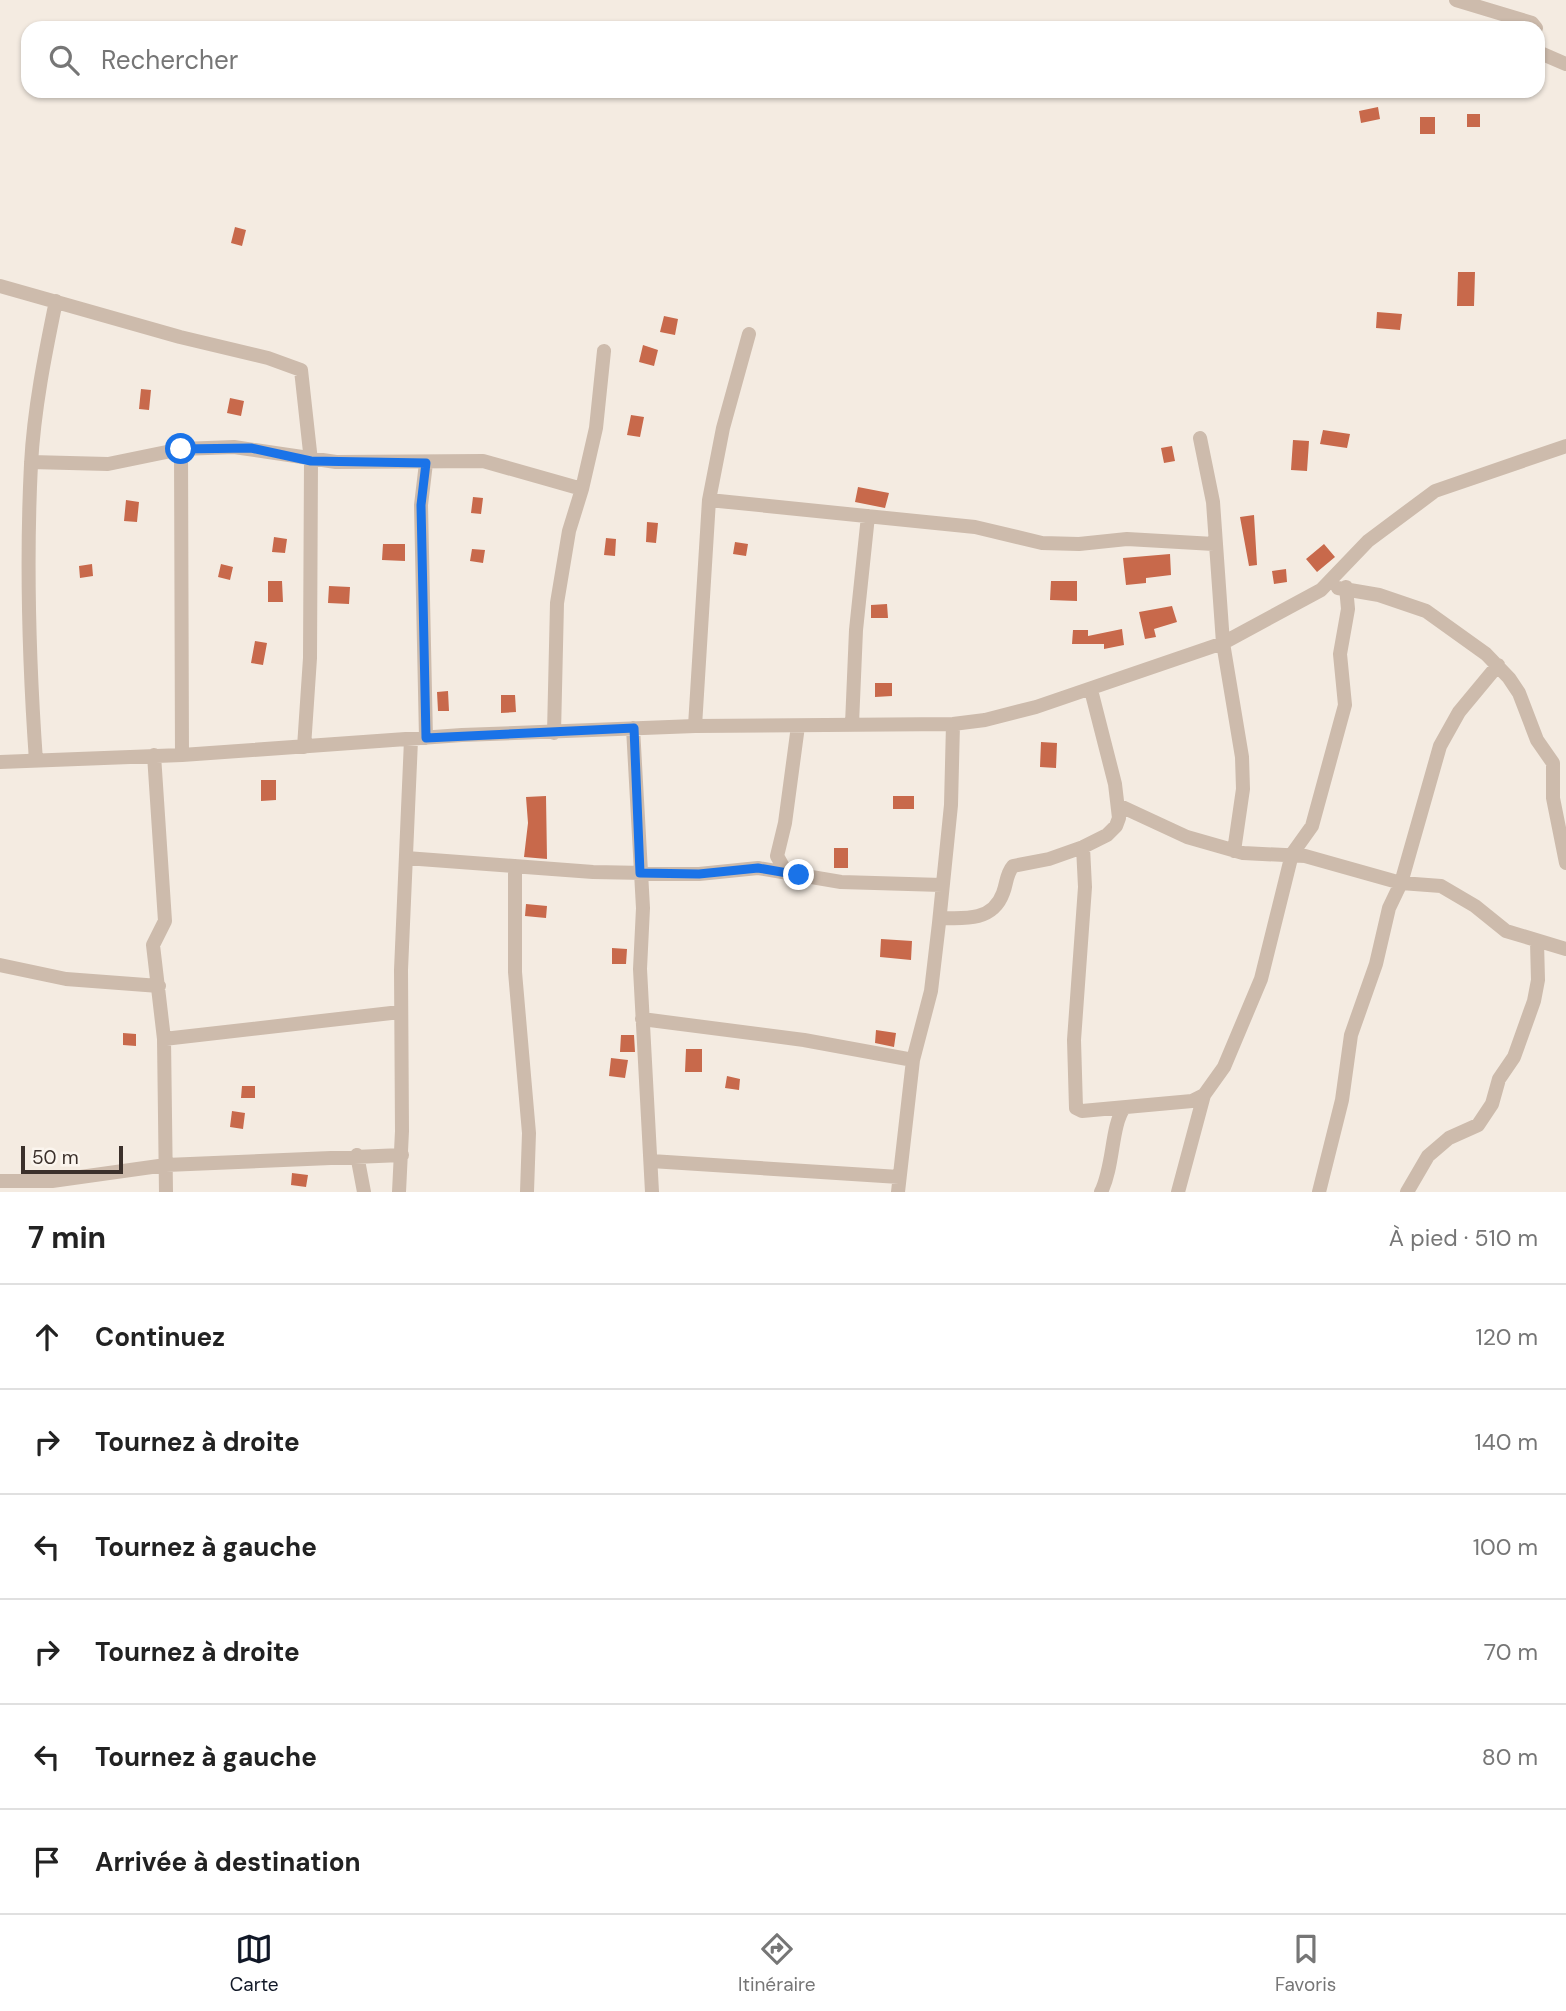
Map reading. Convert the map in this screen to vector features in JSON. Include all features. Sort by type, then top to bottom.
[{"type":"street","points":[[1456,0],[1525,21]]},
{"type":"street","points":[[1545,55],[1566,64]]},
{"type":"street","points":[[0,286],[302,370],[311,461],[310,658],[304,747]]},
{"type":"street","points":[[36,761],[29,612],[31,462],[45,358],[56,301]]},
{"type":"street","points":[[695,726],[698,634],[709,500],[723,428],[749,334]]},
{"type":"street","points":[[554,733],[556,603],[569,531],[596,428],[604,351]]},
{"type":"street","points":[[1200,438],[1213,502],[1223,643],[1242,757],[1243,789],[1234,851]]},
{"type":"street","points":[[0,762],[182,755],[634,728],[953,723],[1006,716],[1091,690],[1223,643],[1321,590],[1368,541],[1419,500],[1452,484],[1566,446]]},
{"type":"street","points":[[31,462],[108,464],[181,449],[251,448],[311,461],[483,461],[582,489]]},
{"type":"street","points":[[181,449],[182,755]]},
{"type":"street","points":[[399,1192],[400,1012],[406,858],[419,739],[421,505],[426,463]]},
{"type":"street","points":[[709,500],[975,527],[1042,543],[1079,544],[1127,539],[1214,544]]},
{"type":"street","points":[[852,724],[857,618],[868,516]]},
{"type":"street","points":[[1321,590],[1346,587],[1426,611],[1498,665],[1519,693],[1537,740],[1553,763],[1553,798],[1566,863]]},
{"type":"street","points":[[1178,1192],[1204,1095],[1224,1067],[1261,979],[1292,854],[1312,826],[1345,705],[1340,654],[1348,609],[1346,587]]},
{"type":"street","points":[[1319,1192],[1342,1100],[1351,1035],[1376,964],[1389,908],[1401,883],[1440,746],[1459,712],[1498,665]]},
{"type":"street","points":[[940,918],[968,919],[988,914],[998,904],[1013,866],[1049,859],[1083,847],[1107,835],[1116,827],[1118,805],[1110,759],[1091,690]]},
{"type":"street","points":[[650,1161],[898,1185],[913,1060],[931,991],[940,918],[951,805],[953,723]]},
{"type":"street","points":[[786,872],[777,856],[785,823],[798,726]]},
{"type":"street","points":[[634,728],[643,908],[640,969],[652,1192]]},
{"type":"street","points":[[154,755],[165,921],[162,932],[153,940],[164,1040],[166,1192]]},
{"type":"street","points":[[1118,805],[1187,837],[1234,851],[1258,856],[1292,854],[1401,883],[1441,886],[1475,906],[1506,931],[1566,949]]},
{"type":"street","points":[[1083,847],[1085,887],[1074,1102],[1082,1111],[1180,1104],[1204,1095]]},
{"type":"street","points":[[758,868],[777,856]]},
{"type":"street","points":[[406,858],[640,873],[699,874],[758,868],[841,882],[942,885]]},
{"type":"street","points":[[515,866],[515,972],[529,1133],[527,1192]]},
{"type":"street","points":[[1407,1192],[1428,1156],[1449,1138],[1478,1125],[1492,1104],[1499,1080],[1514,1057],[1534,1001],[1538,980],[1537,942]]},
{"type":"street","points":[[0,965],[66,979],[159,985]]},
{"type":"street","points":[[164,1040],[400,1012]]},
{"type":"street","points":[[642,1019],[804,1040],[913,1060]]},
{"type":"street","points":[[1101,1192],[1114,1154],[1117,1120],[1124,1108]]},
{"type":"street","points":[[357,1155],[364,1192]]},
{"type":"street","points":[[0,1181],[52,1181],[166,1165],[401,1155]]},
{"type":"building","points":[[1378,107],[1380,119],[1361,123],[1359,111]]},
{"type":"building","points":[[1467,114],[1480,114],[1480,127],[1467,127]]},
{"type":"building","points":[[1420,117],[1435,117],[1435,134],[1420,134]]},
{"type":"building","points":[[235,227],[246,230],[242,246],[231,243]]},
{"type":"building","points":[[1458,272],[1475,272],[1474,306],[1457,306]]},
{"type":"building","points":[[1377,312],[1402,314],[1400,330],[1376,328]]},
{"type":"building","points":[[664,316],[678,319],[675,335],[660,332]]},
{"type":"building","points":[[643,345],[658,350],[654,366],[639,362]]},
{"type":"building","points":[[141,389],[151,390],[149,410],[139,409]]},
{"type":"building","points":[[230,398],[244,401],[241,416],[227,413]]},
{"type":"building","points":[[631,415],[644,417],[640,437],[627,435]]},
{"type":"building","points":[[1323,430],[1350,434],[1347,448],[1320,444]]},
{"type":"building","points":[[1293,440],[1309,441],[1307,471],[1291,470]]},
{"type":"building","points":[[1172,446],[1175,461],[1164,463],[1161,448]]},
{"type":"building","points":[[858,487],[889,493],[885,508],[855,502]]},
{"type":"building","points":[[473,497],[483,498],[481,514],[471,513]]},
{"type":"building","points":[[126,500],[139,502],[137,522],[124,521]]},
{"type":"building","points":[[1254,515],[1257,565],[1249,566],[1240,517]]},
{"type":"building","points":[[647,522],[658,523],[656,543],[646,542]]},
{"type":"building","points":[[274,537],[287,539],[285,553],[272,552]]},
{"type":"building","points":[[606,538],[616,539],[615,556],[604,555]]},
{"type":"building","points":[[735,542],[748,544],[746,556],[733,554]]},
{"type":"building","points":[[383,544],[405,544],[405,561],[382,560]]},
{"type":"building","points":[[1324,544],[1335,557],[1317,572],[1306,559]]},
{"type":"building","points":[[472,549],[485,550],[483,563],[470,561]]},
{"type":"building","points":[[1170,554],[1171,575],[1146,578],[1146,583],[1126,585],[1123,558]]},
{"type":"building","points":[[92,564],[93,576],[80,578],[79,566]]},
{"type":"building","points":[[221,564],[233,567],[230,580],[218,577]]},
{"type":"building","points":[[1286,569],[1287,582],[1274,584],[1272,571]]},
{"type":"building","points":[[268,581],[282,581],[283,602],[268,602]]},
{"type":"building","points":[[1051,581],[1077,581],[1077,601],[1050,600]]},
{"type":"building","points":[[329,586],[350,587],[349,604],[328,603]]},
{"type":"building","points":[[887,604],[888,618],[871,618],[871,605]]},
{"type":"building","points":[[1172,606],[1177,622],[1154,629],[1156,637],[1145,639],[1139,612]]},
{"type":"building","points":[[1122,629],[1124,645],[1104,649],[1104,644],[1072,644],[1073,630],[1088,630],[1088,636]]},
{"type":"building","points":[[255,641],[267,643],[263,665],[251,663]]},
{"type":"building","points":[[875,683],[892,683],[892,696],[875,697]]},
{"type":"building","points":[[448,691],[449,711],[438,711],[437,692]]},
{"type":"building","points":[[501,695],[515,695],[516,712],[501,713]]},
{"type":"building","points":[[1041,742],[1057,743],[1056,768],[1040,767]]},
{"type":"building","points":[[261,780],[276,780],[276,800],[261,801]]},
{"type":"building","points":[[546,796],[547,859],[524,857],[528,823],[526,797]]},
{"type":"building","points":[[893,796],[914,796],[914,809],[893,809]]},
{"type":"building","points":[[834,848],[848,848],[848,868],[834,868]]},
{"type":"building","points":[[526,904],[547,906],[546,918],[525,916]]},
{"type":"building","points":[[881,939],[912,941],[911,960],[880,957]]},
{"type":"building","points":[[612,948],[627,949],[626,964],[612,964]]},
{"type":"building","points":[[876,1030],[896,1033],[894,1047],[875,1043]]},
{"type":"building","points":[[123,1033],[136,1034],[136,1046],[123,1045]]},
{"type":"building","points":[[621,1035],[634,1035],[635,1052],[620,1052]]},
{"type":"building","points":[[686,1049],[702,1049],[702,1072],[685,1072]]},
{"type":"building","points":[[611,1058],[628,1060],[625,1078],[609,1076]]},
{"type":"building","points":[[727,1076],[740,1079],[739,1090],[725,1088]]},
{"type":"building","points":[[242,1086],[255,1086],[255,1098],[241,1098]]},
{"type":"building","points":[[232,1111],[245,1113],[243,1129],[230,1127]]},
{"type":"building","points":[[292,1173],[308,1175],[306,1187],[291,1185]]},
{"type":"route","points":[[181,449],[234,447],[311,461],[426,463],[421,505],[426,738],[634,728],[640,873],[699,874],[758,868],[799,875]]}]
